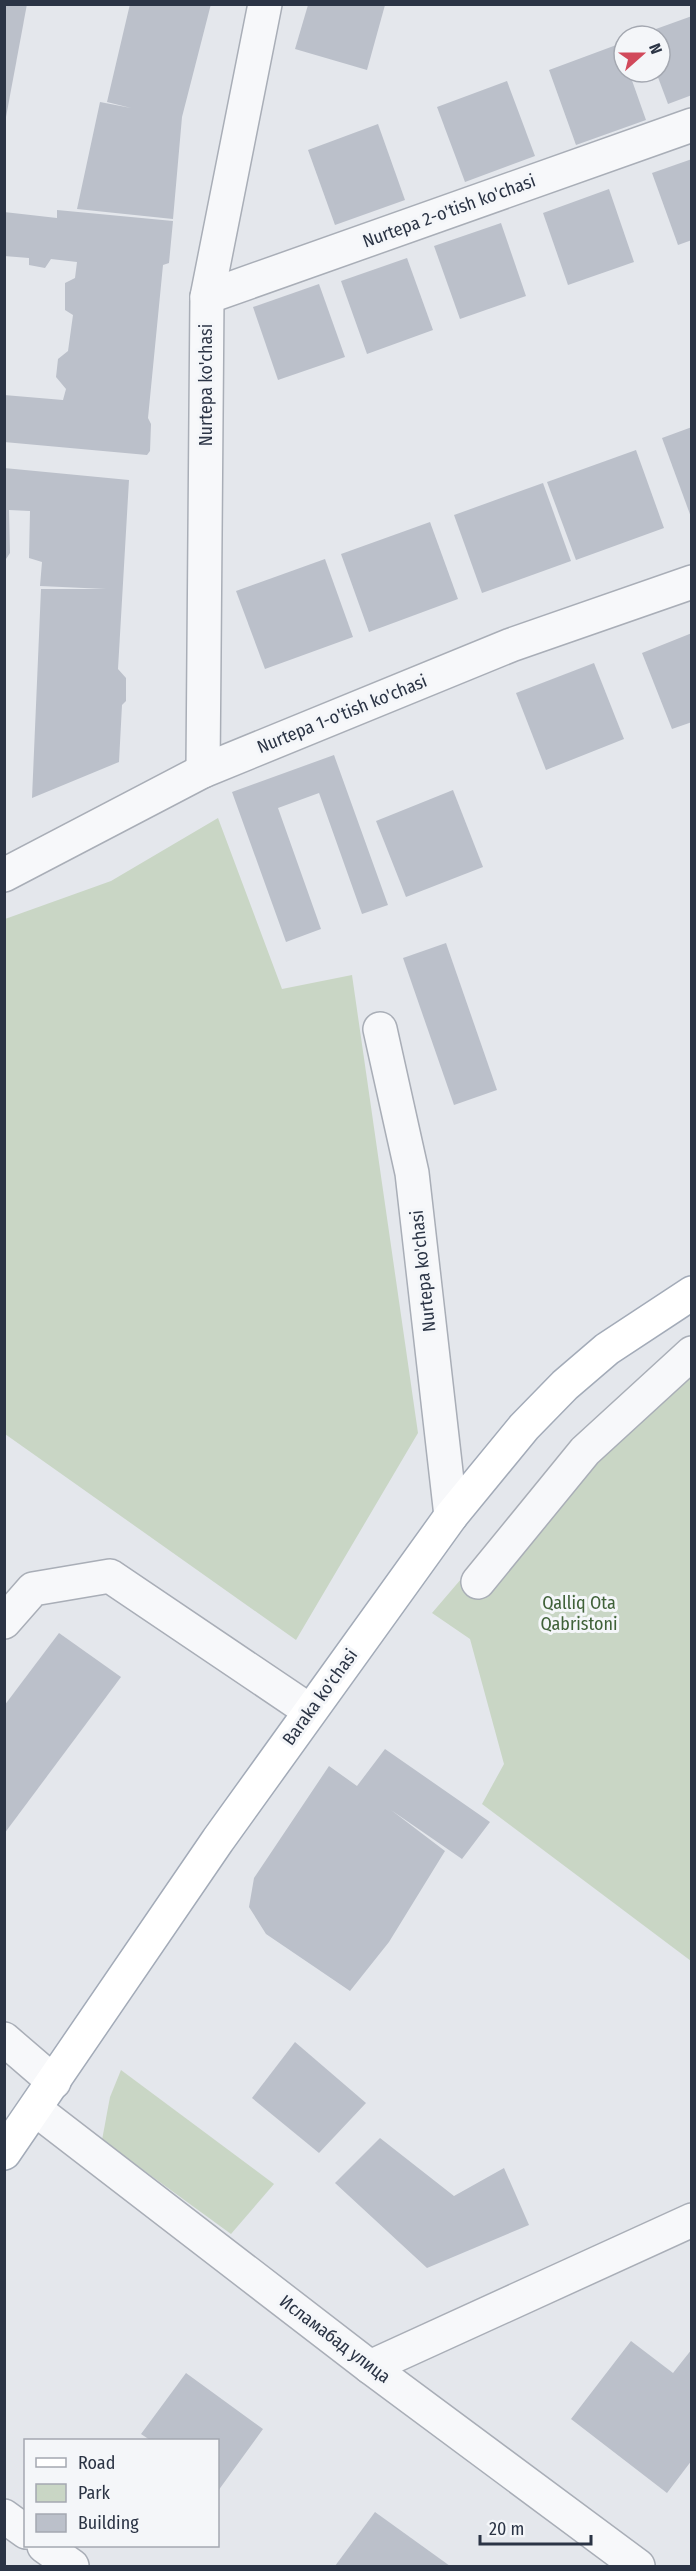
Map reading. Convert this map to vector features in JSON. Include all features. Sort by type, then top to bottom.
[{"type":"main road","name":"Baraka ko'chasi","points":[[4,2153],[152,1935],[451,1516],[524,1427],[565,1385],[607,1349],[692,1293]]},
{"type":"street","name":"Nurtepa ko'chasi","points":[[203,771],[207,297],[265,4]]},
{"type":"street","name":"Nurtepa 2-o'tish ko'chasi","points":[[207,297],[692,124]]},
{"type":"street","name":"Nurtepa 1-o'tish ko'chasi","points":[[4,875],[203,771],[511,645],[692,582]]},
{"type":"street","name":"Nurtepa ko'chasi","points":[[380,1029],[412,1173],[451,1516]]},
{"type":"street","points":[[478,1582],[585,1451],[692,1353]]},
{"type":"street","points":[[4,1622],[19,1586],[110,1576],[310,1711]]},
{"type":"street","points":[[4,2039],[54,2082]]},
{"type":"street","name":"Исламабад улица","points":[[35,2109],[370,2367],[638,2566]]},
{"type":"street","points":[[370,2367],[692,2220]]},
{"type":"street","points":[[4,2516],[24,2531]]},
{"type":"street","points":[[45,2547],[72,2566]]},
{"type":"green space","points":[[218,818],[282,989],[352,975],[418,1433],[296,1640],[5,1434],[5,919],[111,881]]},
{"type":"green space","name":"Qalliq Ota Qabristoni","points":[[691,1338],[691,1961],[482,1804],[504,1764],[470,1639],[432,1613],[568,1454]]},
{"type":"green space","points":[[121,2070],[274,2184],[231,2234],[102,2140],[110,2097]]},
{"type":"building","points":[[4,4],[27,4],[6,117],[4,117]]},
{"type":"building","points":[[130,4],[211,4],[182,117],[173,219],[77,209],[100,102],[131,108],[107,102]]},
{"type":"building","points":[[308,5],[385,5],[367,70],[295,49]]},
{"type":"building","points":[[692,16],[692,95],[668,104],[660,84],[672,84],[672,24],[670,24]]},
{"type":"building","points":[[612,47],[612,84],[633,84],[646,120],[576,145],[549,70]]},
{"type":"building","points":[[507,81],[535,156],[465,182],[437,107]]},
{"type":"building","points":[[378,124],[405,200],[335,225],[308,150]]},
{"type":"building","points":[[692,159],[692,240],[678,245],[652,173]]},
{"type":"building","points":[[609,189],[634,262],[568,285],[543,213]]},
{"type":"building","points":[[57,210],[173,221],[169,263],[163,265],[148,418],[151,424],[150,451],[147,455],[4,442],[4,395],[63,400],[66,389],[56,377],[58,359],[68,351],[73,315],[65,310],[65,283],[75,278],[77,262],[51,259],[45,268],[29,265],[29,258],[4,256],[4,212],[57,218]]},
{"type":"building","points":[[501,223],[526,296],[460,319],[434,246]]},
{"type":"building","points":[[407,258],[433,330],[367,354],[341,281]]},
{"type":"building","points":[[319,284],[345,357],[278,380],[253,307]]},
{"type":"building","points":[[692,427],[692,517],[691,517],[662,438]]},
{"type":"building","points":[[636,450],[664,528],[576,560],[547,482]]},
{"type":"building","points":[[4,468],[129,480],[118,669],[126,678],[126,701],[122,705],[119,762],[32,798],[41,589],[106,589],[40,586],[42,562],[29,558],[30,511],[9,510],[10,553],[4,562]]},
{"type":"building","points":[[543,483],[571,561],[482,593],[454,515]]},
{"type":"building","points":[[430,522],[458,599],[369,632],[341,554]]},
{"type":"building","points":[[325,559],[353,637],[265,669],[236,591]]},
{"type":"building","points":[[692,633],[692,722],[672,729],[642,653]]},
{"type":"building","points":[[594,663],[624,739],[546,770],[516,693]]},
{"type":"building","points":[[334,755],[388,905],[362,914],[319,793],[278,808],[321,929],[286,942],[232,792]]},
{"type":"building","points":[[453,790],[483,867],[406,897],[376,821]]},
{"type":"building","points":[[446,943],[497,1090],[454,1105],[403,958]]},
{"type":"building","points":[[59,1633],[121,1677],[4,1834],[4,1706]]},
{"type":"building","points":[[385,1749],[490,1822],[462,1859],[391,1810],[445,1851],[389,1942],[350,1991],[266,1934],[249,1907],[254,1878],[329,1766],[357,1786]]},
{"type":"building","points":[[295,2042],[366,2103],[319,2153],[252,2098]]},
{"type":"building","points":[[380,2138],[454,2196],[504,2168],[529,2225],[427,2268],[335,2183]]},
{"type":"building","points":[[631,2341],[673,2373],[692,2349],[692,2460],[667,2493],[571,2419]]},
{"type":"building","points":[[186,2373],[263,2429],[219,2490],[219,2439],[148,2439],[141,2434]]},
{"type":"building","points":[[375,2512],[450,2566],[335,2566]]}]
